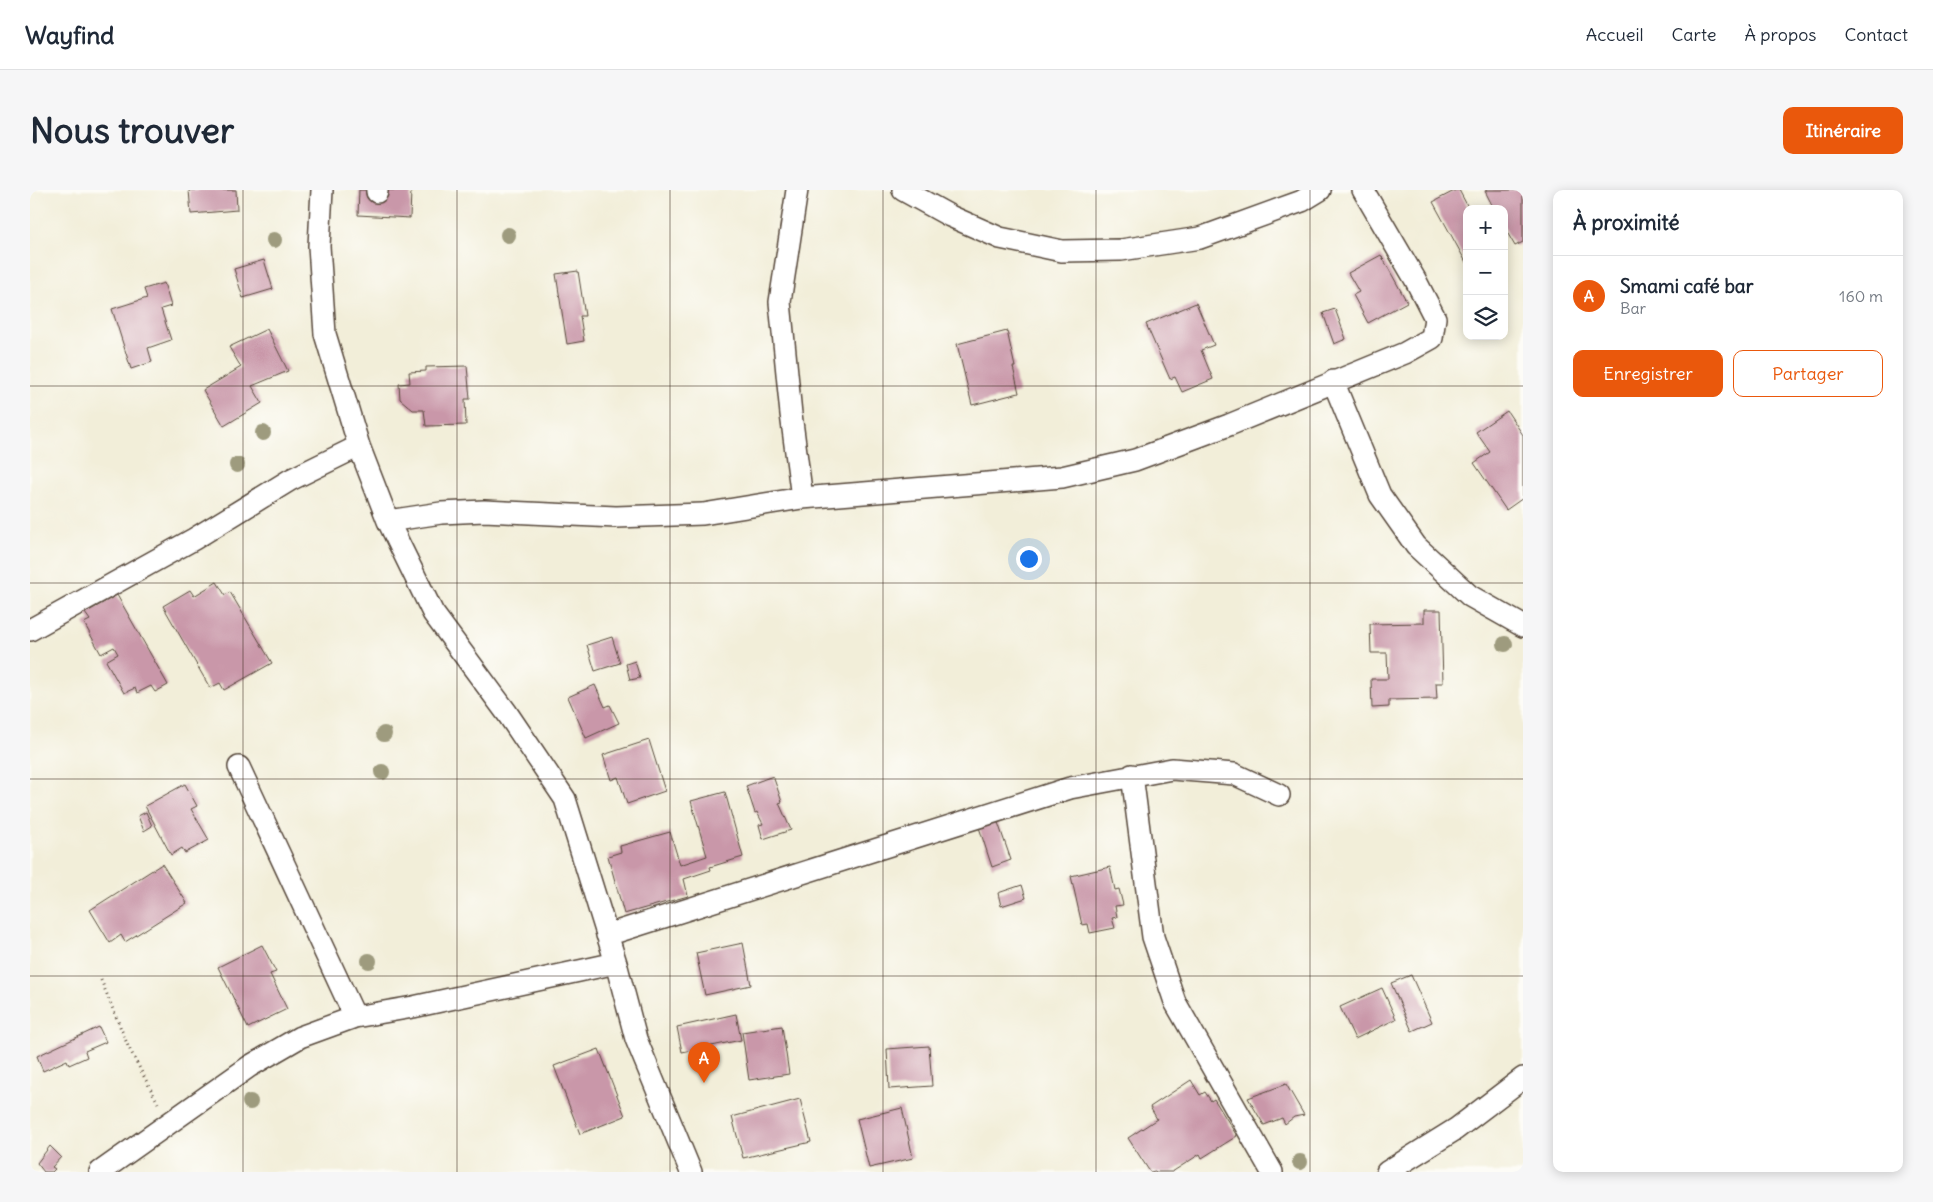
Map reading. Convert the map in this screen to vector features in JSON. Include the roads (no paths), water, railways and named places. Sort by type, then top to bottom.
[{"type":"street","points":[[322,190],[319,246],[325,334],[359,446],[388,521],[433,613],[507,713],[565,799],[616,963],[636,1039],[691,1172]]},
{"type":"street","points":[[797,190],[780,302],[791,414],[802,498]]},
{"type":"street","points":[[903,190],[950,216],[1000,238],[1062,251],[1121,250],[1200,238],[1302,201],[1320,190]]},
{"type":"street","points":[[388,521],[441,513],[484,511],[616,517],[703,514],[802,498],[1062,477],[1135,460],[1228,426],[1405,352],[1432,338],[1435,318],[1415,279],[1363,190]]},
{"type":"street","points":[[1333,381],[1380,495],[1416,546],[1470,596],[1523,626]]},
{"type":"street","points":[[30,630],[194,539],[290,480],[359,446]]},
{"type":"street","points":[[239,767],[355,1017]]},
{"type":"street","points":[[607,936],[1070,788],[1172,768],[1234,774],[1279,795]]},
{"type":"street","points":[[1132,775],[1153,937],[1175,1002],[1272,1172]]},
{"type":"street","points":[[100,1172],[250,1066],[300,1037],[355,1017],[414,1007],[616,963]]},
{"type":"street","points":[[1387,1172],[1456,1129],[1523,1078]]},
{"type":"place","name":"Smami café bar","points":[[704,1083]]}]
